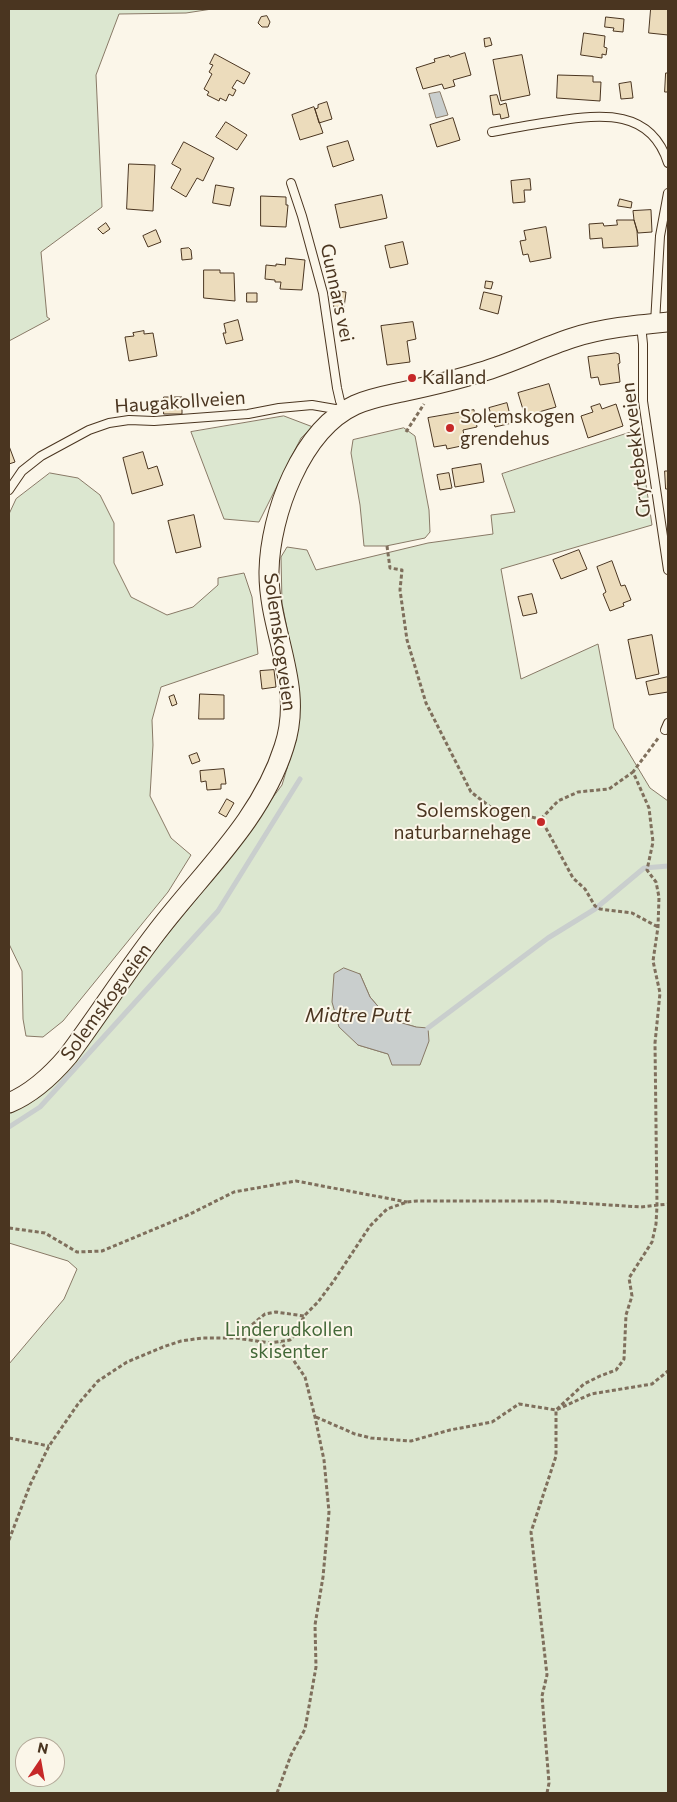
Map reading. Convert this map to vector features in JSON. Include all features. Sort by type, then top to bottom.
[{"type":"street","name":"Solemskogveien","points":[[9,1103],[40,1085],[68,1056],[162,925],[244,824],[270,781],[284,747],[292,709],[289,677],[270,589],[269,562],[281,502],[296,470],[316,438],[345,410],[367,400],[487,370],[573,338],[604,330],[655,324]]},
{"type":"lane","points":[[492,132],[582,117],[624,118],[640,124],[647,130],[662,146],[668,163]]},
{"type":"lane","name":"Gunnars vei","points":[[291,183],[323,294],[340,401],[345,410]]},
{"type":"lane","name":"Grytebekkveien","points":[[668,194],[658,251],[655,324],[643,344],[643,401],[668,570]]},
{"type":"lane","name":"Haugakollveien","points":[[9,490],[22,471],[40,456],[89,430],[109,423],[129,420],[178,420],[248,414],[312,405],[345,410]]},
{"type":"path","points":[[406,432],[425,402],[427,386]]},
{"type":"path","points":[[387,546],[390,568],[402,570],[400,590],[407,640],[426,703],[471,792],[493,809],[541,819],[573,878],[585,889],[595,906],[600,909],[632,913],[658,927]]},
{"type":"path","points":[[541,819],[558,801],[578,792],[609,790],[633,772],[667,726]]},
{"type":"path","points":[[547,1793],[549,1783],[542,1696],[547,1674],[531,1532],[556,1456],[556,1410],[584,1384],[616,1370],[624,1358],[626,1315],[632,1296],[629,1278],[652,1242],[656,1224],[655,1043],[660,993],[654,960],[659,898],[656,882],[647,870],[654,842],[649,808],[633,772]]},
{"type":"path","points":[[9,1228],[45,1233],[77,1252],[102,1251],[188,1215],[234,1192],[296,1182],[407,1202],[549,1201],[620,1207],[668,1204]]},
{"type":"path","points":[[9,1540],[30,1485],[49,1446],[86,1393],[98,1381],[120,1366],[162,1347],[181,1341],[202,1338],[236,1338],[270,1343],[290,1340],[297,1334],[304,1316],[318,1302],[333,1282],[370,1226],[388,1209],[407,1202]]},
{"type":"path","points":[[236,1338],[266,1314],[276,1312],[304,1316]]},
{"type":"path","points":[[277,1793],[305,1729],[316,1667],[315,1626],[323,1577],[329,1512],[324,1460],[305,1377],[281,1342]]},
{"type":"path","points":[[315,1416],[355,1434],[371,1438],[411,1441],[450,1430],[492,1422],[519,1404],[556,1410],[591,1394],[652,1384],[668,1371]]},
{"type":"path","points":[[9,1438],[49,1446]]},
{"type":"green space","points":[[9,9],[212,9],[186,13],[119,14],[96,75],[102,207],[41,252],[47,317],[50,319],[9,341]]},
{"type":"green space","points":[[284,416],[313,427],[301,438],[259,522],[224,519],[191,432]]},
{"type":"green space","points":[[404,428],[415,436],[429,510],[430,532],[425,538],[386,546],[364,546],[360,505],[351,453],[353,440]]},
{"type":"green space","name":"Linderudkollen skisenter","points":[[638,430],[652,525],[501,569],[521,679],[598,644],[614,728],[650,788],[668,801],[668,1793],[9,1793],[9,1364],[64,1299],[77,1269],[68,1261],[9,1243],[9,1112],[146,961],[207,886],[282,785],[294,745],[296,674],[282,603],[281,557],[287,547],[307,550],[316,570],[428,543],[493,534],[491,515],[515,512],[502,474]],"holes":[[[360,974],[370,997],[382,1011],[395,1015],[402,1023],[416,1027],[388,1054],[358,1045]]]},
{"type":"green space","points":[[50,473],[78,478],[100,495],[114,523],[114,563],[131,597],[167,615],[193,607],[218,585],[218,578],[244,573],[252,597],[258,654],[161,687],[152,720],[153,745],[150,796],[171,838],[191,855],[168,892],[63,1021],[43,1037],[26,1036],[23,1019],[22,971],[9,944],[9,514],[16,499]]},
{"type":"water","points":[[440,92],[448,115],[436,118],[429,94]]},
{"type":"water","name":"Midtre Putt","points":[[344,968],[360,974],[370,997],[382,1011],[395,1015],[402,1023],[428,1028],[429,1041],[420,1065],[392,1065],[388,1054],[358,1045],[339,1027],[332,1002],[334,974]]},
{"type":"building","points":[[651,9],[668,9],[668,35],[649,33]]},
{"type":"building","points":[[267,16],[270,22],[268,27],[262,27],[258,23],[261,17]]},
{"type":"building","points":[[606,17],[624,19],[623,32],[613,31],[614,28],[605,27]]},
{"type":"building","points":[[584,33],[605,36],[604,47],[607,48],[606,55],[602,54],[602,58],[581,55]]},
{"type":"building","points":[[490,38],[492,45],[485,47],[484,39]]},
{"type":"building","points":[[465,53],[471,75],[453,80],[455,86],[444,89],[442,84],[423,89],[416,68],[435,62],[434,59]]},
{"type":"building","points":[[215,54],[250,73],[244,84],[237,80],[232,88],[236,90],[233,96],[229,94],[226,101],[220,98],[219,101],[207,95],[209,92],[204,89],[212,74],[209,72],[213,65],[210,64]]},
{"type":"building","points":[[522,55],[530,95],[501,101],[493,60]]},
{"type":"building","points":[[666,73],[668,73],[668,92],[665,92]]},
{"type":"building","points":[[558,75],[593,76],[593,82],[601,82],[600,101],[557,98]]},
{"type":"building","points":[[631,82],[633,98],[621,99],[619,84]]},
{"type":"building","points":[[497,95],[500,105],[506,103],[509,117],[501,119],[500,114],[493,115],[490,96]]},
{"type":"building","points":[[327,102],[332,119],[319,123],[315,109],[318,108],[318,105]]},
{"type":"building","points":[[314,107],[323,133],[300,140],[292,115]]},
{"type":"building","points":[[453,118],[460,140],[437,147],[430,125]]},
{"type":"building","points":[[226,122],[247,135],[237,150],[216,137]]},
{"type":"building","points":[[348,141],[354,160],[333,167],[327,147]]},
{"type":"building","points":[[184,142],[214,158],[203,181],[197,178],[186,197],[171,188],[181,169],[172,164]]},
{"type":"building","points":[[129,164],[155,165],[153,211],[127,209]]},
{"type":"building","points":[[530,179],[531,190],[524,190],[525,202],[513,203],[511,181]]},
{"type":"building","points":[[216,185],[234,188],[230,206],[213,203]]},
{"type":"building","points":[[382,195],[387,218],[340,228],[335,205]]},
{"type":"building","points":[[261,196],[286,197],[286,205],[288,205],[286,227],[261,226]]},
{"type":"building","points":[[620,199],[632,202],[631,208],[618,206]]},
{"type":"building","points":[[651,210],[652,232],[638,233],[633,211]]},
{"type":"building","points":[[617,220],[634,220],[638,246],[603,248],[602,238],[590,239],[589,224],[617,225]]},
{"type":"building","points":[[106,223],[110,229],[103,234],[98,229]]},
{"type":"building","points":[[546,227],[551,258],[530,262],[528,254],[523,255],[520,241],[526,240],[524,231]]},
{"type":"building","points":[[156,230],[161,242],[148,247],[143,236]]},
{"type":"building","points":[[403,242],[408,264],[390,268],[385,246]]},
{"type":"building","points":[[189,248],[192,259],[182,260],[181,249]]},
{"type":"building","points":[[286,258],[305,260],[302,290],[280,289],[281,282],[265,279],[266,265],[285,265]]},
{"type":"building","points":[[204,270],[220,270],[220,273],[234,273],[235,301],[204,298]]},
{"type":"building","points":[[486,281],[493,282],[491,289],[485,288]]},
{"type":"building","points":[[335,291],[346,292],[344,308],[334,307]]},
{"type":"building","points":[[484,292],[502,296],[498,314],[480,309]]},
{"type":"building","points":[[247,293],[257,293],[257,302],[247,302]]},
{"type":"building","points":[[238,320],[243,340],[226,344],[223,333],[226,333],[224,324]]},
{"type":"building","points":[[413,322],[416,339],[407,341],[410,362],[387,365],[381,326]]},
{"type":"building","points":[[144,331],[144,334],[153,333],[157,356],[129,361],[125,337],[134,336],[133,333]]},
{"type":"building","points":[[619,354],[620,382],[600,385],[598,377],[591,378],[588,357]]},
{"type":"building","points":[[549,384],[556,407],[525,416],[518,393]]},
{"type":"building","points":[[164,397],[182,397],[182,414],[164,414]]},
{"type":"building","points":[[507,403],[512,423],[495,427],[489,408]]},
{"type":"building","points":[[600,404],[602,409],[616,404],[623,426],[588,438],[581,416],[593,412],[591,407]]},
{"type":"building","name":"Solemskogen grendehus","points":[[474,410],[477,427],[463,430],[466,445],[447,449],[446,445],[434,447],[428,418]]},
{"type":"building","points":[[9,446],[15,462],[9,464]]},
{"type":"building","points":[[143,452],[148,469],[157,466],[163,485],[132,494],[123,458]]},
{"type":"building","points":[[481,464],[484,482],[455,487],[452,469]]},
{"type":"building","points":[[665,471],[668,471],[668,489],[666,489]]},
{"type":"building","points":[[449,473],[452,488],[440,490],[437,475]]},
{"type":"building","points":[[194,515],[201,547],[176,553],[168,521]]},
{"type":"building","points":[[579,550],[587,569],[561,579],[553,560]]},
{"type":"building","points":[[612,561],[621,586],[625,585],[631,600],[623,603],[624,606],[610,611],[603,594],[606,592],[597,567]]},
{"type":"building","points":[[532,594],[537,613],[523,616],[518,597]]},
{"type":"building","points":[[652,635],[659,674],[636,679],[628,640]]},
{"type":"building","points":[[274,670],[276,687],[262,689],[260,671]]},
{"type":"building","points":[[668,677],[668,692],[649,695],[646,682]]},
{"type":"building","points":[[200,694],[224,695],[224,719],[199,719]]},
{"type":"building","points":[[174,695],[177,704],[172,706],[169,697]]},
{"type":"building","points":[[197,753],[200,761],[192,764],[189,756]]},
{"type":"building","points":[[224,769],[226,784],[221,784],[221,789],[207,790],[206,781],[201,782],[200,771]]},
{"type":"building","points":[[227,799],[234,803],[226,817],[219,813]]},
{"type":"waterway","points":[[9,1127],[40,1107],[218,911],[300,779]]},
{"type":"waterway","points":[[428,1028],[548,938],[595,909],[644,868],[668,866]]},
{"type":"place","name":"Kalland","points":[[412,378]]},
{"type":"place","name":"Solemskogen grendehus","points":[[450,428]]},
{"type":"place","name":"Solemskogen naturbarnehage","points":[[541,822]]}]
